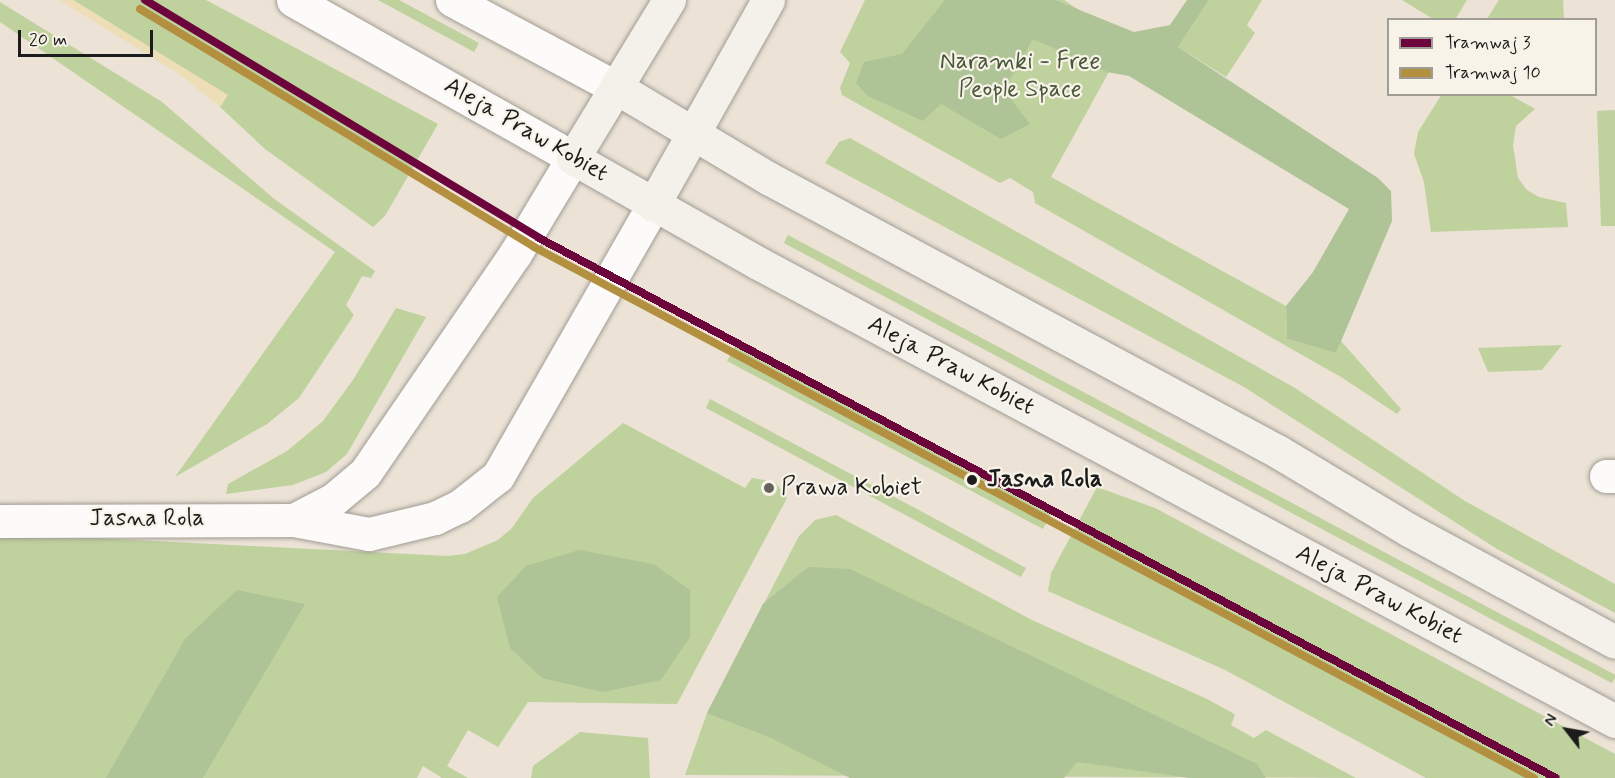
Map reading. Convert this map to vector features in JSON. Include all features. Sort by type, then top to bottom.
[{"type":"street","name":"Aleja Praw Kobiet","points":[[293,0],[653,205],[1615,721]]},
{"type":"street","points":[[452,0],[617,88],[768,178],[1277,451],[1409,530],[1615,642]]},
{"type":"street","points":[[294,520],[334,499],[365,473],[515,254],[669,0]]},
{"type":"street","points":[[653,205],[768,0]]},
{"type":"street","name":"Jasna Rola","points":[[0,521],[294,520],[369,534],[435,518],[460,506],[498,476],[653,205]]},
{"type":"green space","points":[[73,0],[206,0],[438,124],[385,216],[373,227],[265,149],[220,107],[227,95]]},
{"type":"green space","points":[[378,0],[399,0],[479,43],[474,52]]},
{"type":"green space","name":"Naramki - Free People Space","points":[[865,0],[1064,0],[1126,41],[1051,177],[1286,306],[1287,339],[1336,353],[1341,341],[1401,409],[1397,414],[1341,377],[1035,203],[1033,192],[1010,178],[1000,183],[842,95],[840,88],[850,63],[840,52]]},
{"type":"green space","points":[[945,0],[1055,0],[1134,32],[1170,25],[1187,0],[1209,0],[1178,47],[1378,178],[1391,191],[1392,221],[1336,353],[1287,339],[1286,306],[1313,272],[1349,209],[1129,76],[1107,72],[1033,39],[1004,90],[1030,124],[1001,139],[941,104],[923,121],[868,96],[856,83],[864,62],[902,54]]},
{"type":"green space","points":[[1209,0],[1262,0],[1247,25],[1255,33],[1226,77],[1178,47]]},
{"type":"green space","points":[[1402,0],[1467,0],[1456,18],[1431,18]]},
{"type":"green space","points":[[1499,0],[1563,0],[1564,18],[1488,18]]},
{"type":"green space","points":[[0,2],[162,102],[273,198],[375,271],[371,278],[362,276],[346,305],[354,315],[299,398],[267,424],[175,477],[335,252],[0,22]]},
{"type":"green space","points":[[1441,96],[1512,96],[1535,109],[1516,126],[1513,145],[1518,178],[1527,190],[1539,197],[1566,203],[1568,227],[1431,232],[1424,182],[1414,154],[1418,132]]},
{"type":"green space","points":[[1615,110],[1615,226],[1601,226],[1597,111]]},
{"type":"green space","points":[[850,138],[1295,388],[1465,501],[1615,584],[1615,613],[1497,549],[1244,387],[825,163],[839,142]]},
{"type":"green space","points":[[788,235],[1615,675],[1612,683],[784,243]]},
{"type":"green space","points":[[396,308],[426,317],[347,454],[326,472],[293,485],[226,494],[228,484],[287,451],[323,421],[353,380]]},
{"type":"green space","points":[[1562,345],[1542,370],[1488,372],[1478,348]]},
{"type":"green space","points":[[735,346],[1051,514],[1043,529],[727,361]]},
{"type":"green space","points":[[710,399],[1026,568],[1021,577],[706,408]]},
{"type":"green space","points":[[623,423],[745,488],[752,478],[775,482],[787,498],[677,704],[528,702],[498,747],[468,730],[447,766],[468,778],[442,778],[423,766],[417,778],[0,778],[0,533],[447,556],[465,554],[498,540],[512,528],[533,498]]},
{"type":"green space","points":[[1097,487],[1155,508],[1615,754],[1615,778],[1426,778],[1225,670],[1048,591],[1051,573]]},
{"type":"green space","points":[[836,515],[1032,620],[1207,699],[1235,715],[1231,725],[1254,738],[1266,730],[1356,778],[685,775],[707,713],[799,536],[815,520]]},
{"type":"green space","points":[[579,550],[653,564],[690,590],[690,637],[661,680],[603,692],[542,678],[510,648],[497,597],[526,566]]},
{"type":"green space","points":[[808,567],[850,569],[1257,764],[1266,778],[1190,778],[1077,762],[1064,778],[850,778],[771,738],[707,713],[763,604]]},
{"type":"green space","points":[[237,590],[305,604],[203,778],[106,778],[185,639]]},
{"type":"green space","points":[[580,732],[648,738],[650,778],[531,778],[533,766]]},
{"type":"sand","points":[[59,0],[73,0],[228,95],[220,107],[179,74]]},
{"type":"tram line","name":"3","points":[[145,0],[539,238],[1556,778]]},
{"type":"tram line","name":"10","points":[[140,9],[534,247],[1534,778]]},
{"type":"place","name":"Jasna Rola","points":[[972,480]]},
{"type":"place","name":"Prawa Kobiet","points":[[769,488]]}]
